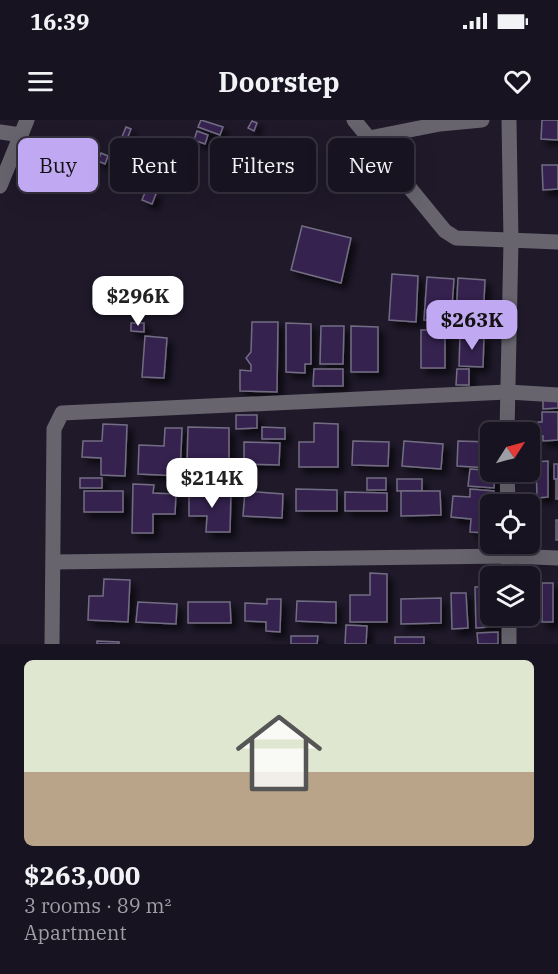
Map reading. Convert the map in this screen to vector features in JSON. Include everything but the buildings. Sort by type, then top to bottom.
[{"type":"street","points":[[0,186],[27,120]]},
{"type":"street","points":[[354,120],[369,138],[440,124],[482,120]]},
{"type":"street","points":[[507,422],[511,241],[508,120]]},
{"type":"street","points":[[0,132],[21,135]]},
{"type":"street","points":[[413,192],[445,231],[456,238],[558,242]]},
{"type":"street","points":[[52,644],[54,429],[62,413],[507,392],[558,395]]},
{"type":"street","points":[[54,562],[480,550]]},
{"type":"street","points":[[536,554],[558,558]]},
{"type":"street","points":[[509,626],[509,644]]}]
